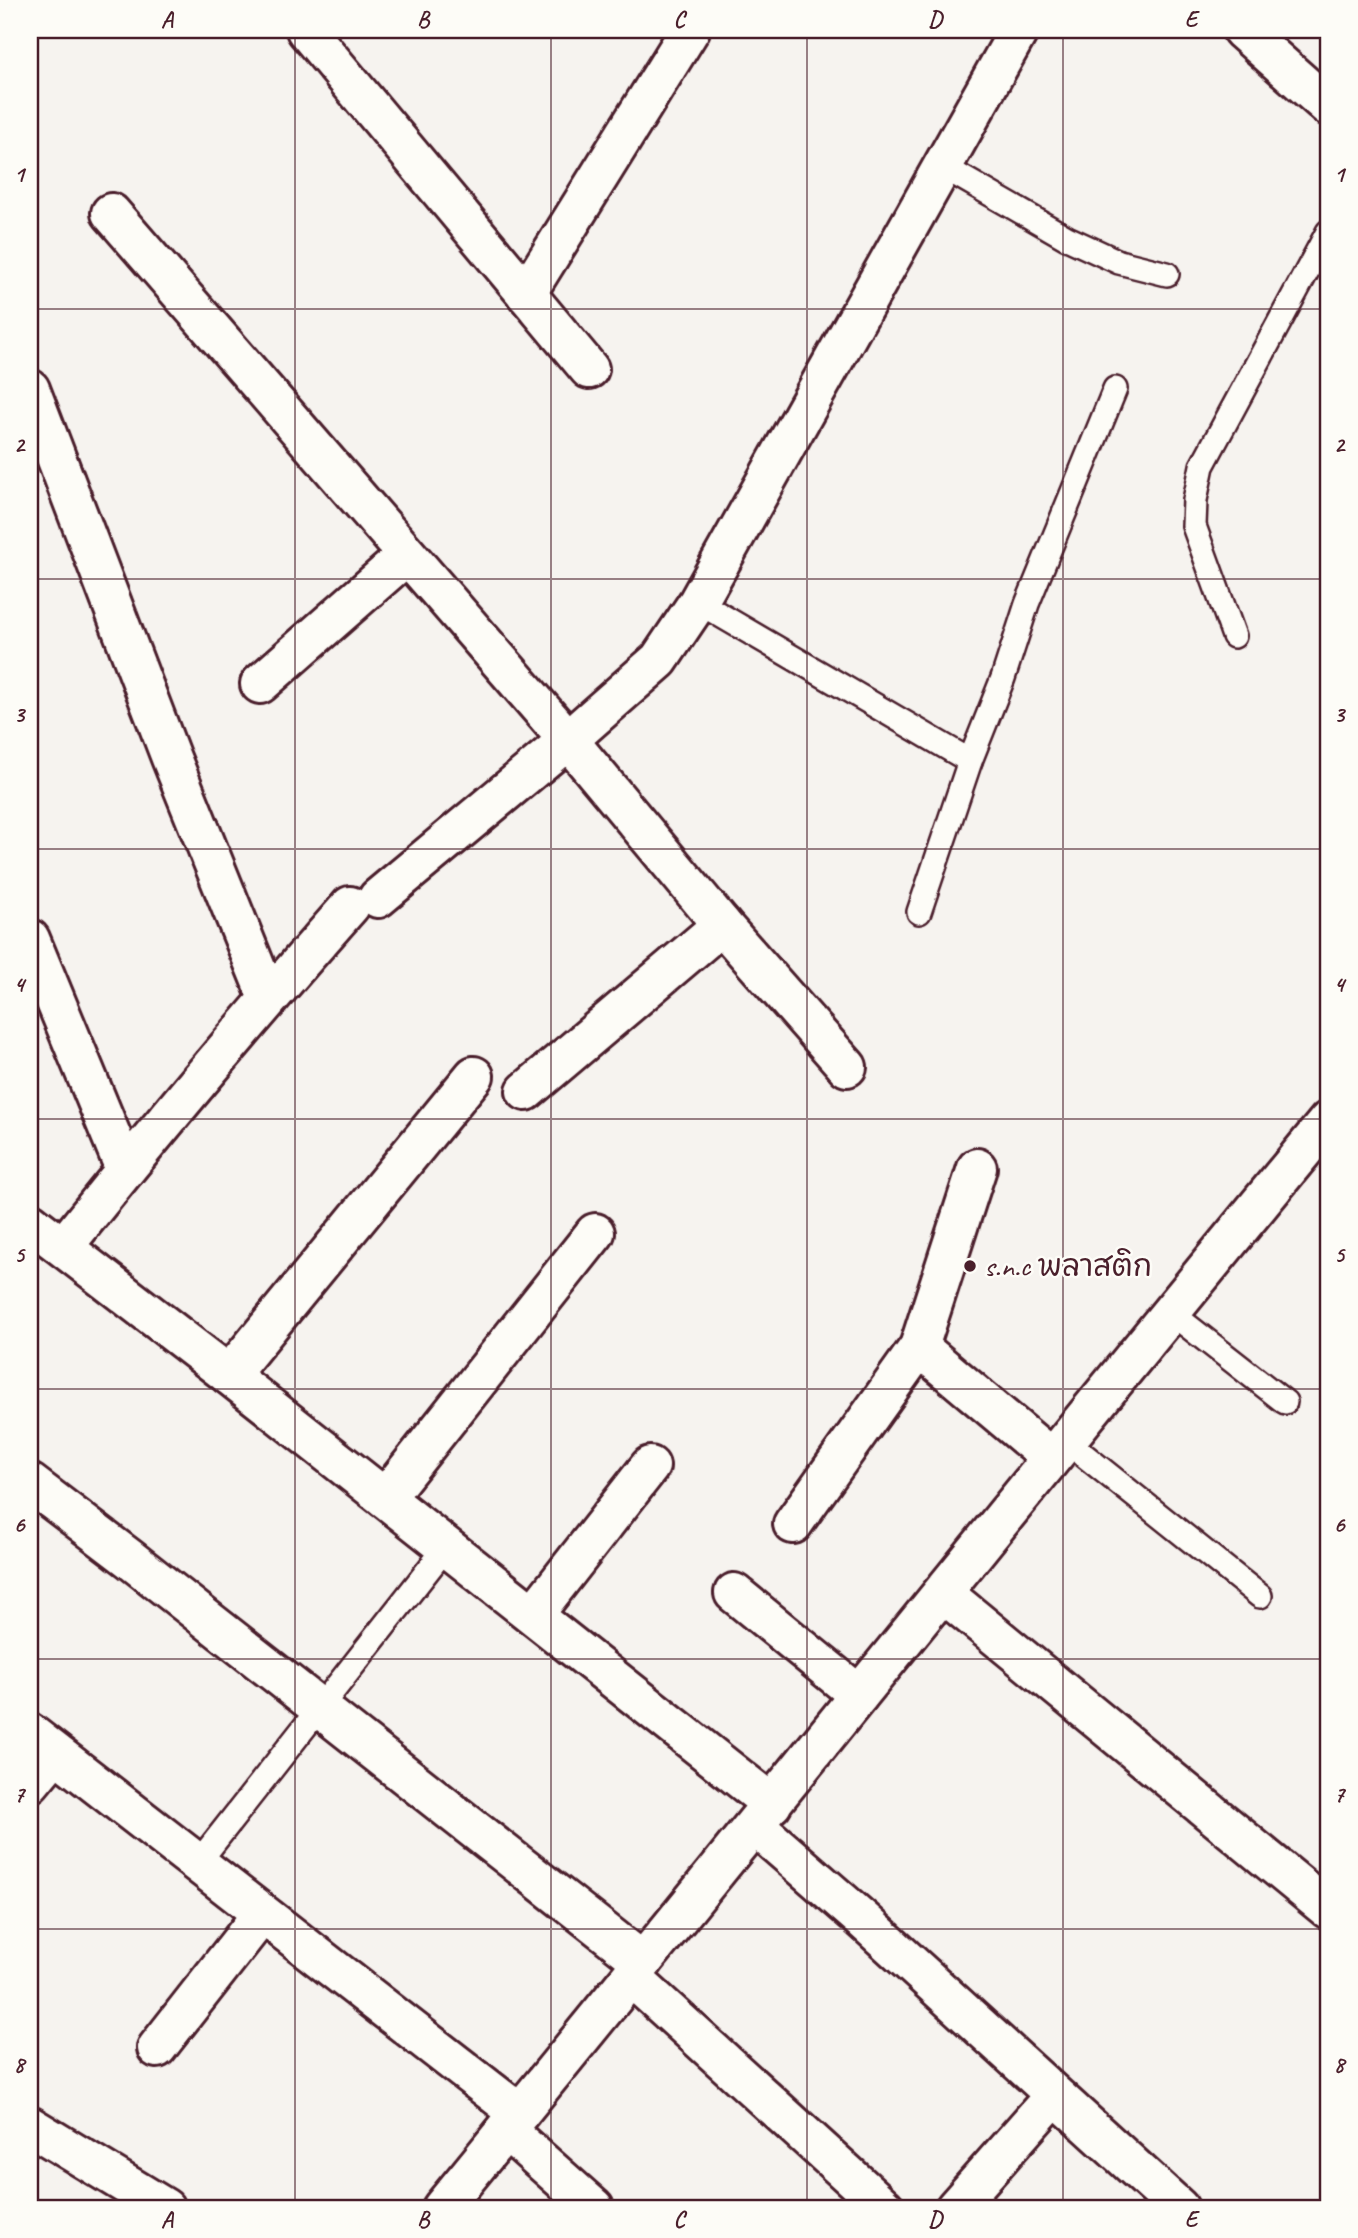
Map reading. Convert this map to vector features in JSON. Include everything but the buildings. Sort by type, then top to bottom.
[{"type":"street","points":[[306,30],[589,369]]},
{"type":"street","points":[[527,294],[690,30]]},
{"type":"street","points":[[64,1246],[268,998],[364,902],[568,740],[659,660],[698,602],[1019,30]]},
{"type":"street","points":[[1242,30],[1328,106]]},
{"type":"street","points":[[111,213],[568,740],[722,925],[847,1066]]},
{"type":"street","points":[[30,389],[166,745],[268,998]]},
{"type":"street","points":[[260,684],[407,555]]},
{"type":"street","points":[[526,1091],[722,925]]},
{"type":"street","points":[[30,939],[125,1169]]},
{"type":"street","points":[[229,1375],[474,1076]]},
{"type":"street","points":[[442,2208],[1328,1121]]},
{"type":"street","points":[[793,1524],[919,1347],[977,1168]]},
{"type":"street","points":[[30,1222],[534,1614],[764,1815],[862,1919],[1179,2208]]},
{"type":"street","points":[[385,1498],[595,1233]]},
{"type":"street","points":[[919,1347],[1058,1449]]},
{"type":"street","points":[[534,1614],[650,1465]]},
{"type":"street","points":[[30,1483],[321,1709],[637,1970],[885,2208]]},
{"type":"street","points":[[734,1592],[859,1695]]},
{"type":"street","points":[[943,1592],[1328,1909]]},
{"type":"street","points":[[30,1783],[43,1743],[262,1914],[512,2122],[594,2208]]},
{"type":"street","points":[[157,2048],[262,1914]]},
{"type":"street","points":[[955,2208],[1054,2096]]},
{"type":"street","points":[[30,2126],[140,2202]]},
{"type":"lane","points":[[942,166],[1068,238],[1119,261],[1167,274]]},
{"type":"lane","points":[[1234,636],[1194,526],[1195,500],[1202,466],[1328,232]]},
{"type":"lane","points":[[919,912],[1027,604],[1115,389]]},
{"type":"lane","points":[[698,602],[970,761]]},
{"type":"lane","points":[[1170,1312],[1285,1402]]},
{"type":"lane","points":[[1058,1449],[1260,1596]]},
{"type":"lane","points":[[197,1864],[447,1546]]},
{"type":"place","name":"s.n.c พลาสติก","points":[[970,1266]]}]
